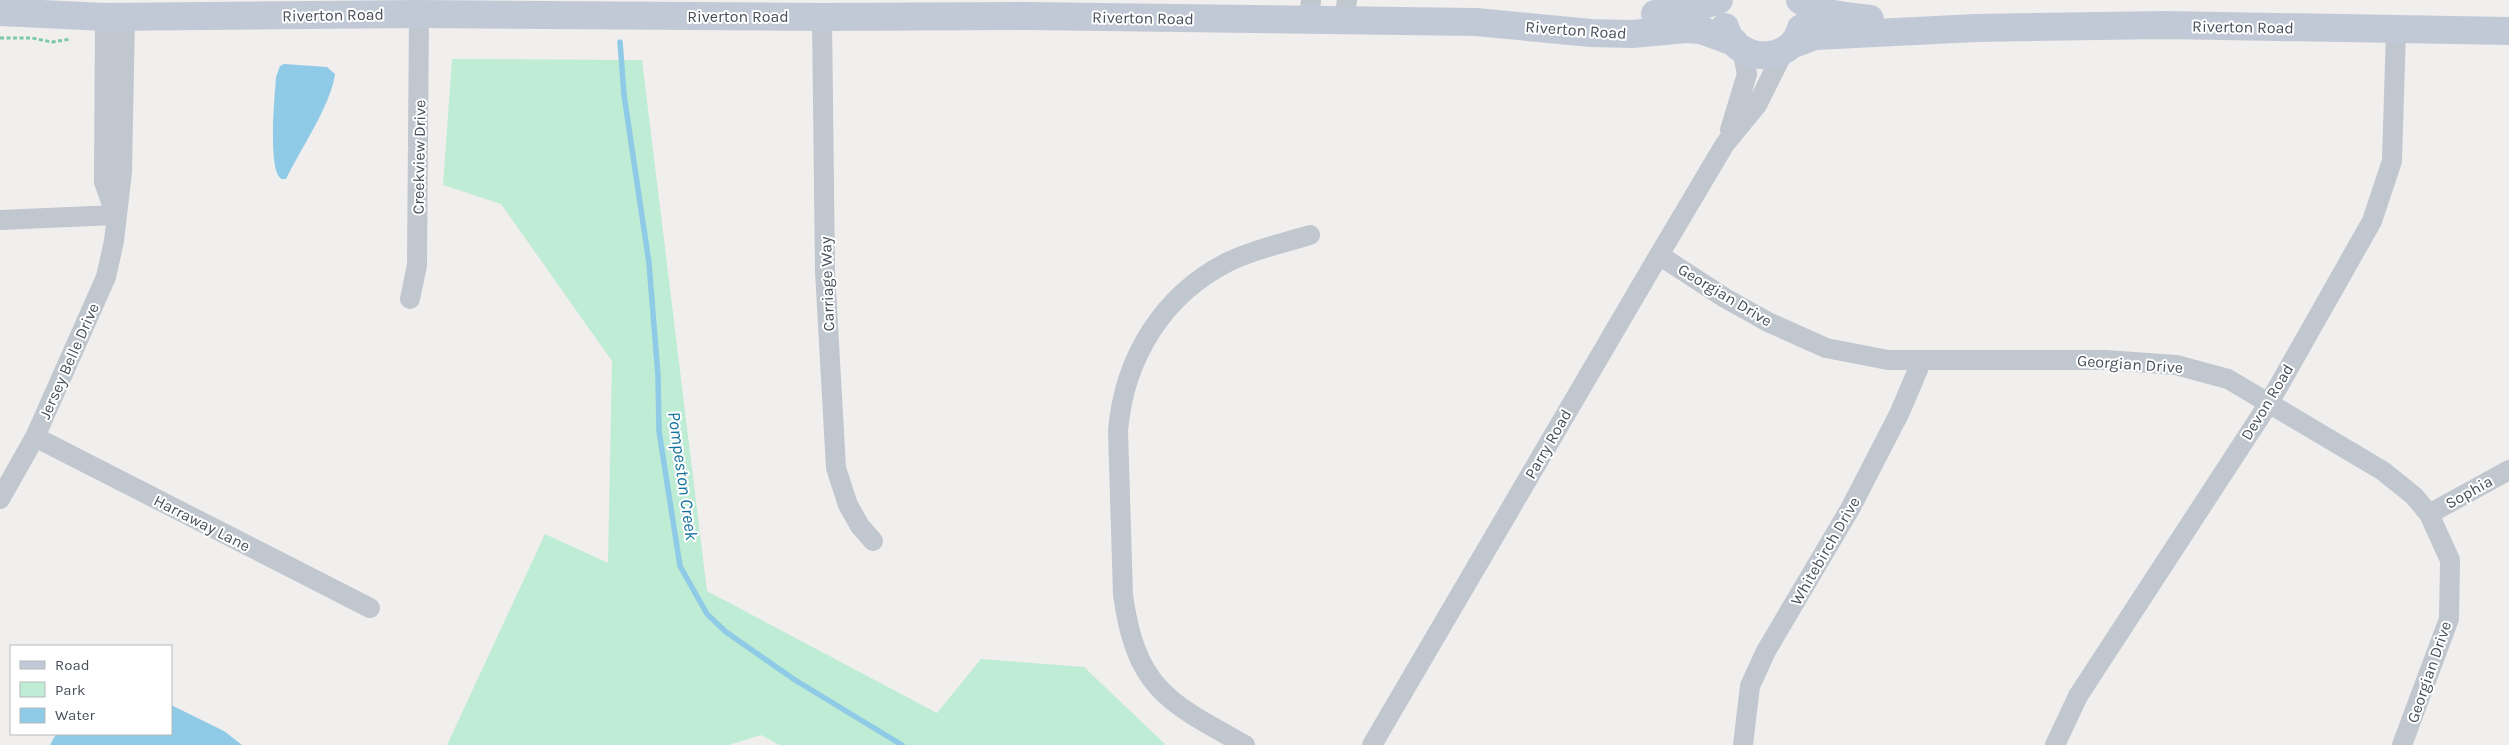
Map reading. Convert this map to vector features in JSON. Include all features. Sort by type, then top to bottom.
[{"type":"main road","name":"Riverton Road","points":[[1476,22],[1543,17],[1682,12],[1719,0]]},
{"type":"main road","points":[[1728,0],[1724,19],[1726,30],[1738,46]]},
{"type":"main road","name":"Riverton Road","points":[[1800,0],[1808,6],[1834,15],[1976,28]]},
{"type":"main road","points":[[1789,46],[1800,33],[1803,21],[1800,0]]},
{"type":"main road","name":"Riverton Road","points":[[0,12],[115,17],[419,14],[822,17],[1026,8],[1346,10],[1591,33],[1632,34],[1686,29],[1701,30],[1760,56],[1771,55],[1815,36],[1976,28],[2166,25],[2509,31]]},
{"type":"street","name":"Creekview Drive","points":[[410,299],[417,265],[419,14]]},
{"type":"street","name":"Jersey Belle Drive","points":[[0,500],[35,437],[106,278],[114,241],[122,172],[115,17]]},
{"type":"street","name":"Carriage Way","points":[[822,17],[825,270],[836,468],[848,505],[860,526],[873,541]]},
{"type":"street","name":"Devon Road","points":[[2055,745],[2078,696],[2268,402],[2372,221],[2392,162],[2396,30]]},
{"type":"street","name":"Parry Road","points":[[1725,144],[1743,93],[1747,74],[1738,46]]},
{"type":"street","name":"Parry Road","points":[[1372,745],[1725,144],[1757,105],[1789,46]]},
{"type":"street","points":[[0,220],[116,215]]},
{"type":"street","points":[[1245,745],[1183,710],[1167,697],[1141,662],[1127,621],[1123,595],[1118,431],[1120,408],[1126,383],[1147,335],[1183,292],[1204,276],[1251,252],[1310,235]]},
{"type":"street","name":"Georgian Drive","points":[[1659,255],[1725,298],[1768,322],[1826,348],[1888,360],[2106,360],[2176,365],[2228,379],[2382,471],[2414,496],[2429,514],[2450,560],[2449,619],[2402,745]]},
{"type":"street","name":"Whitebirch Drive","points":[[1743,745],[1750,686],[1850,509],[1900,412],[1922,360]]},
{"type":"street","name":"Harraway Lane","points":[[35,437],[370,608]]},
{"type":"street","name":"Sophia","points":[[2429,514],[2509,470]]},
{"type":"green space","points":[[452,59],[642,60],[707,591],[937,713],[981,659],[1084,667],[1166,745],[779,745],[761,735],[729,745],[447,745],[545,534],[608,563],[612,361],[501,204],[443,185]]},
{"type":"water","points":[[284,64],[327,67],[335,74],[328,99],[321,113],[286,179],[282,179],[277,174],[273,149],[273,132],[276,77],[280,66]]},
{"type":"water","points":[[172,705],[224,731],[242,745],[50,745],[55,735],[172,735]]},
{"type":"waterway","name":"Pompeston Creek","points":[[620,42],[624,95],[649,263],[658,376],[659,431],[680,566],[707,614],[726,632],[795,680],[902,745]]}]
